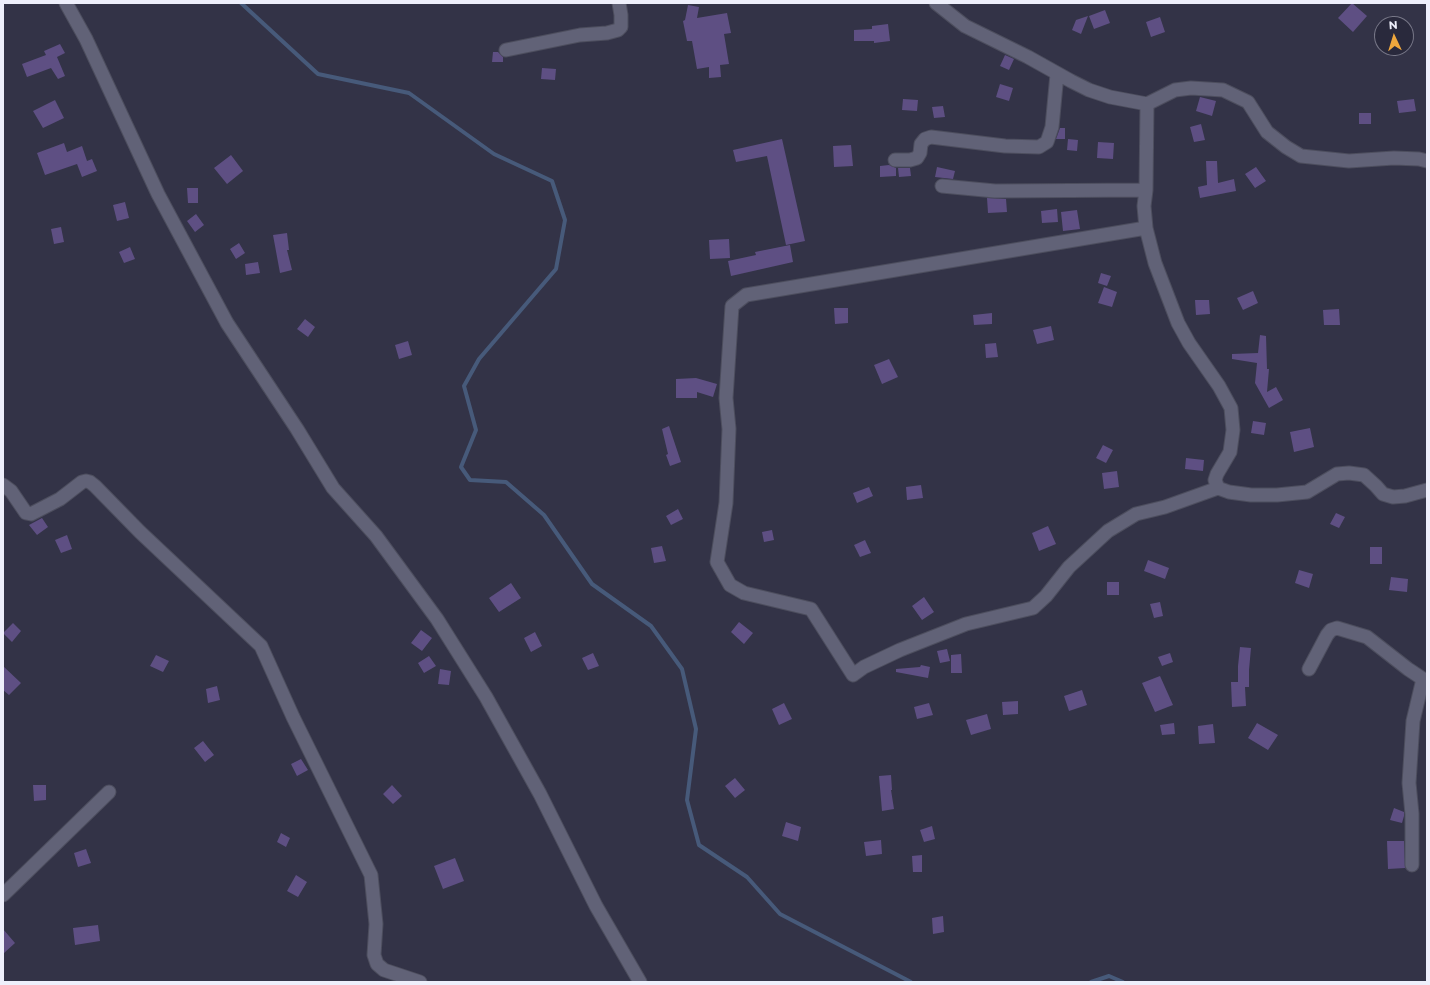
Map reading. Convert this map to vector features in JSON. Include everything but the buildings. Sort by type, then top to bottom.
[{"type":"street","points":[[66,3],[86,40],[158,194],[227,323],[297,429],[333,488],[381,543],[437,619],[486,697],[543,801],[596,906],[640,982]]},
{"type":"street","points":[[506,50],[580,35],[607,33],[618,30],[621,27],[619,3]]},
{"type":"street","points":[[936,3],[965,26],[1028,57],[1089,90],[1110,97],[1147,104],[1175,90],[1191,88],[1223,90],[1248,102],[1267,132],[1286,147],[1301,156],[1349,161],[1394,158],[1419,159],[1427,161]]},
{"type":"street","points":[[895,160],[910,160],[917,158],[920,153],[921,144],[925,139],[931,138],[1039,148],[1047,142],[1051,132],[1056,97],[1057,74]]},
{"type":"street","points":[[1147,104],[1146,190],[1144,206],[1146,228],[1155,264],[1178,323],[1189,344],[1219,386],[1231,408],[1233,430],[1230,452],[1216,474],[1215,480],[1218,488]]},
{"type":"street","points":[[942,186],[995,191],[1146,190]]},
{"type":"street","points":[[1146,228],[746,295],[732,306],[726,398],[729,429],[726,503],[717,562],[730,585],[744,593],[810,609],[853,675],[864,667],[900,650],[966,624],[1033,608],[1046,596],[1069,567],[1108,531],[1136,514],[1165,507],[1218,488],[1229,492],[1251,495],[1277,495],[1307,492],[1337,474],[1349,473],[1364,475],[1383,494],[1393,497],[1405,496],[1427,490]]},
{"type":"street","points":[[3,485],[11,491],[26,513],[31,514],[60,499],[82,482],[90,482],[96,486],[140,532],[261,646],[371,875],[376,917],[374,955],[377,964],[384,970],[420,982]]},
{"type":"street","points":[[1309,669],[1327,634],[1331,630],[1337,628],[1367,637],[1408,670],[1425,680],[1413,721],[1409,783],[1412,814],[1412,865]]},
{"type":"street","points":[[3,895],[108,792]]},
{"type":"waterway","points":[[241,3],[318,74],[409,93],[494,154],[552,181],[565,220],[556,269],[479,359],[464,386],[476,430],[461,467],[470,480],[506,482],[544,515],[592,584],[651,626],[682,669],[696,729],[687,800],[699,845],[747,877],[780,914],[911,982]]},
{"type":"waterway","points":[[1091,982],[1109,976],[1123,982]]}]
